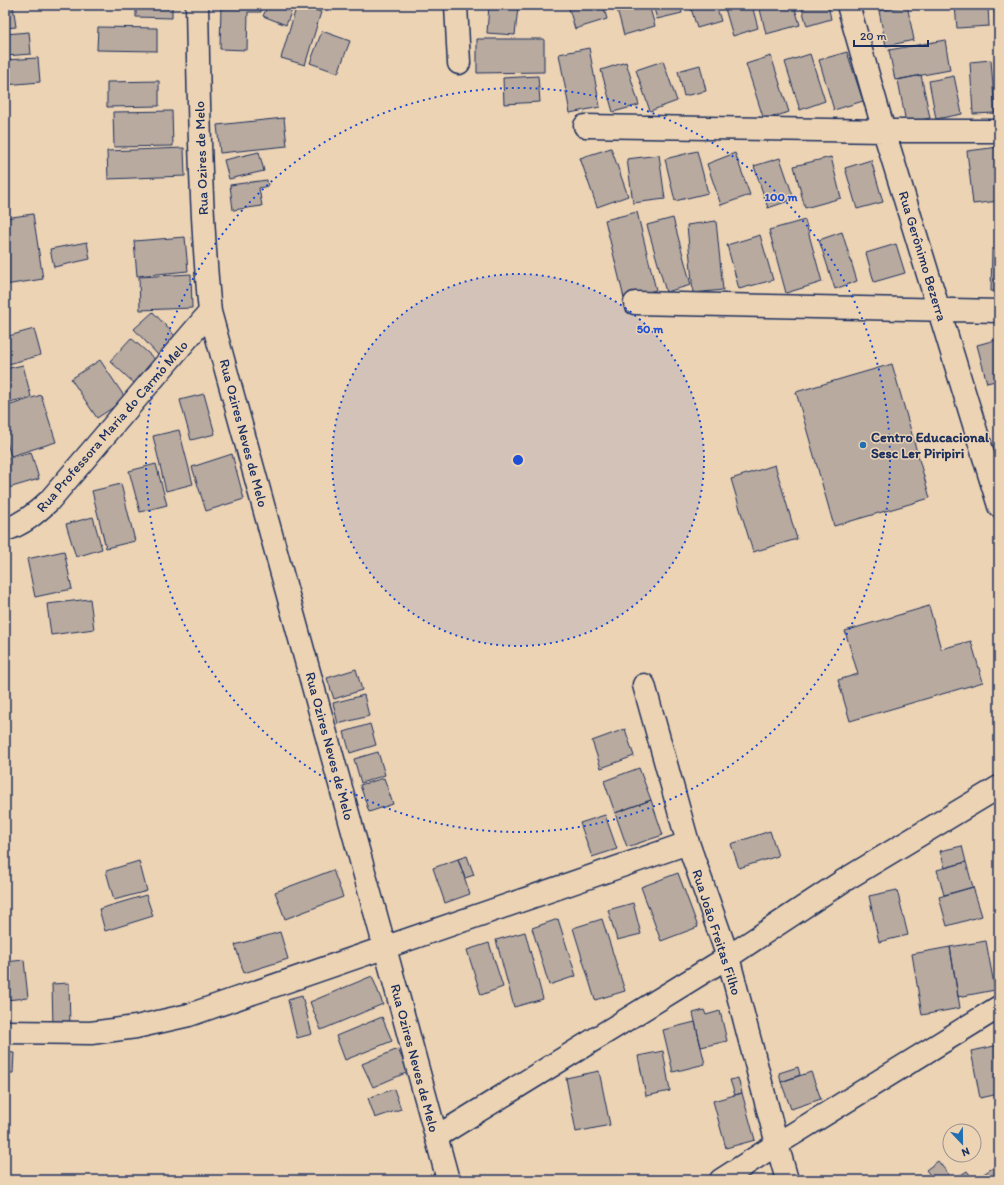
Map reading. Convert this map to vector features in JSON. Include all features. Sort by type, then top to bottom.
[{"type":"street","name":"Rua Ozires de Melo","points":[[197,5],[200,152],[210,312]]},
{"type":"street","points":[[456,5],[459,63]]},
{"type":"street","name":"Rua Gerônimo Bezerra","points":[[848,5],[884,131],[999,506]]},
{"type":"street","points":[[586,126],[884,131],[999,131]]},
{"type":"street","points":[[635,303],[999,311]]},
{"type":"street","name":"Rua Professora Maria do Carmo Melo","points":[[5,530],[15,527],[33,516],[49,501],[210,312]]},
{"type":"street","name":"Rua Ozires Neves de Melo","points":[[210,312],[386,948],[448,1180]]},
{"type":"street","name":"Rua João Freitas Filho","points":[[644,685],[688,843],[728,957],[787,1180]]},
{"type":"street","points":[[436,1137],[728,957],[843,881],[999,787]]},
{"type":"street","points":[[5,1032],[91,1033],[136,1027],[189,1015],[688,843]]},
{"type":"street","points":[[721,1180],[999,1007]]},
{"type":"building","points":[[5,5],[13,5],[16,27],[5,28]]},
{"type":"building","points":[[136,5],[172,5],[172,18],[136,17]]},
{"type":"building","points":[[221,5],[262,5],[261,12],[248,12],[247,50],[220,49]]},
{"type":"building","points":[[268,5],[294,5],[286,25],[263,16]]},
{"type":"building","points":[[297,5],[321,12],[305,65],[281,58]]},
{"type":"building","points":[[489,5],[518,7],[515,35],[487,33]]},
{"type":"building","points":[[568,5],[603,5],[607,19],[575,29]]},
{"type":"building","points":[[616,5],[649,5],[655,26],[624,35]]},
{"type":"building","points":[[653,5],[680,5],[682,13],[657,19]]},
{"type":"building","points":[[690,5],[716,5],[721,21],[697,28]]},
{"type":"building","points":[[724,5],[752,5],[758,28],[733,36]]},
{"type":"building","points":[[759,5],[794,5],[800,25],[766,34]]},
{"type":"building","points":[[801,5],[828,5],[831,19],[807,26]]},
{"type":"building","points":[[907,5],[914,40],[886,46],[879,11]]},
{"type":"building","points":[[955,5],[988,5],[989,26],[957,28]]},
{"type":"building","points":[[994,5],[999,5],[999,25],[995,25]]},
{"type":"building","points":[[98,27],[157,28],[157,51],[97,50]]},
{"type":"building","points":[[322,31],[350,41],[338,73],[310,63]]},
{"type":"building","points":[[29,32],[31,54],[5,56],[5,34]]},
{"type":"building","points":[[477,39],[544,39],[544,72],[477,73]]},
{"type":"building","points":[[945,40],[950,70],[895,80],[889,50]]},
{"type":"building","points":[[589,48],[600,107],[570,113],[559,54]]},
{"type":"building","points":[[847,52],[863,101],[834,110],[819,60]]},
{"type":"building","points":[[810,54],[825,101],[800,110],[785,62]]},
{"type":"building","points":[[771,56],[789,112],[764,120],[746,64]]},
{"type":"building","points":[[38,58],[40,82],[5,85],[5,60]]},
{"type":"building","points":[[991,60],[995,113],[973,114],[970,62]]},
{"type":"building","points":[[663,61],[677,101],[650,111],[636,70]]},
{"type":"building","points":[[626,62],[639,105],[613,112],[601,70]]},
{"type":"building","points":[[700,65],[706,91],[684,96],[678,71]]},
{"type":"building","points":[[921,75],[930,118],[906,123],[898,80]]},
{"type":"building","points":[[538,76],[540,102],[504,104],[503,78]]},
{"type":"building","points":[[954,76],[962,114],[936,119],[929,81]]},
{"type":"building","points":[[159,81],[159,106],[107,107],[107,82]]},
{"type":"building","points":[[172,111],[173,146],[114,147],[113,112]]},
{"type":"building","points":[[284,118],[287,146],[220,153],[217,125]]},
{"type":"building","points":[[999,147],[999,201],[973,204],[967,151]]},
{"type":"building","points":[[184,148],[185,176],[108,179],[107,151]]},
{"type":"building","points":[[611,148],[628,196],[597,207],[580,158]]},
{"type":"building","points":[[697,151],[708,193],[675,201],[665,159]]},
{"type":"building","points":[[259,152],[264,171],[229,179],[224,160]]},
{"type":"building","points":[[735,153],[750,195],[721,205],[707,164]]},
{"type":"building","points":[[659,155],[665,199],[633,203],[627,159]]},
{"type":"building","points":[[831,157],[841,198],[805,208],[794,166]]},
{"type":"building","points":[[780,158],[794,199],[768,208],[754,166]]},
{"type":"building","points":[[871,160],[883,202],[857,209],[845,168]]},
{"type":"building","points":[[267,180],[268,186],[259,188],[262,206],[233,210],[230,185]]},
{"type":"building","points":[[637,212],[656,290],[624,298],[605,220]]},
{"type":"building","points":[[33,214],[43,279],[5,285],[5,218]]},
{"type":"building","points":[[673,218],[691,285],[666,292],[647,225]]},
{"type":"building","points":[[805,220],[822,282],[786,293],[769,230]]},
{"type":"building","points":[[716,221],[723,290],[693,293],[687,225]]},
{"type":"building","points":[[842,232],[857,281],[835,289],[819,240]]},
{"type":"building","points":[[760,235],[773,280],[739,289],[727,245]]},
{"type":"building","points":[[185,237],[188,271],[137,276],[134,241]]},
{"type":"building","points":[[87,242],[90,259],[54,267],[50,249]]},
{"type":"building","points":[[896,244],[905,273],[874,282],[866,253]]},
{"type":"building","points":[[992,249],[999,249],[999,291],[991,291]]},
{"type":"building","points":[[191,274],[192,308],[140,310],[139,277]]},
{"type":"building","points":[[153,312],[177,338],[158,355],[134,329]]},
{"type":"building","points":[[34,329],[41,355],[5,365],[5,337]]},
{"type":"building","points":[[131,338],[156,360],[135,384],[110,361]]},
{"type":"building","points":[[999,339],[999,380],[987,383],[977,345]]},
{"type":"building","points":[[100,360],[126,399],[97,418],[71,379]]},
{"type":"building","name":"Centro Educacional Sesc Ler Piripiri","points":[[892,364],[930,498],[834,526],[796,392]]},
{"type":"building","points":[[23,365],[31,397],[5,403],[5,369]]},
{"type":"building","points":[[204,394],[215,434],[191,440],[180,400]]},
{"type":"building","points":[[41,395],[56,442],[11,456],[5,437],[5,407]]},
{"type":"building","points":[[179,430],[193,484],[166,491],[153,436]]},
{"type":"building","points":[[31,452],[39,479],[5,489],[5,459]]},
{"type":"building","points":[[232,454],[244,499],[206,511],[192,467]]},
{"type":"building","points":[[156,464],[167,505],[140,512],[129,471]]},
{"type":"building","points":[[775,465],[797,539],[753,552],[731,479]]},
{"type":"building","points":[[121,484],[135,541],[106,548],[92,491]]},
{"type":"building","points":[[93,517],[102,549],[76,557],[66,524]]},
{"type":"building","points":[[64,551],[72,589],[35,597],[27,559]]},
{"type":"building","points":[[90,599],[94,629],[51,635],[47,604]]},
{"type":"building","points":[[929,606],[941,649],[971,641],[983,682],[850,721],[838,680],[858,674],[845,631]]},
{"type":"building","points":[[356,669],[362,690],[334,699],[327,678]]},
{"type":"building","points":[[364,695],[369,716],[338,724],[333,703]]},
{"type":"building","points":[[370,724],[376,745],[350,753],[344,732]]},
{"type":"building","points":[[625,729],[634,756],[601,768],[592,741]]},
{"type":"building","points":[[378,752],[385,775],[361,783],[354,759]]},
{"type":"building","points":[[639,768],[651,800],[615,813],[604,781]]},
{"type":"building","points":[[384,778],[393,804],[369,812],[360,785]]},
{"type":"building","points":[[651,800],[663,835],[627,847],[615,813]]},
{"type":"building","points":[[605,815],[617,849],[592,857],[580,823]]},
{"type":"building","points":[[770,831],[778,856],[739,868],[731,844]]},
{"type":"building","points":[[962,846],[966,862],[945,868],[940,851]]},
{"type":"building","points":[[467,856],[474,875],[465,878],[458,859]]},
{"type":"building","points":[[458,859],[470,894],[445,903],[433,868]]},
{"type":"building","points":[[139,861],[147,891],[114,900],[106,871]]},
{"type":"building","points":[[966,862],[973,887],[944,895],[937,870]]},
{"type":"building","points":[[333,870],[343,897],[285,919],[275,892]]},
{"type":"building","points":[[678,873],[698,927],[661,941],[641,887]]},
{"type":"building","points":[[973,887],[982,916],[947,926],[939,897]]},
{"type":"building","points":[[897,890],[908,935],[879,942],[869,896]]},
{"type":"building","points":[[146,895],[153,916],[105,931],[99,909]]},
{"type":"building","points":[[633,903],[641,934],[617,940],[608,910]]},
{"type":"building","points":[[558,919],[576,976],[549,985],[532,928]]},
{"type":"building","points":[[602,919],[625,991],[595,1000],[573,928]]},
{"type":"building","points":[[280,932],[288,959],[244,973],[235,945]]},
{"type":"building","points":[[525,932],[543,999],[514,1007],[496,940]]},
{"type":"building","points":[[986,941],[995,990],[958,997],[950,947]]},
{"type":"building","points":[[489,943],[503,987],[481,995],[467,950]]},
{"type":"building","points":[[950,947],[960,1008],[922,1015],[912,954]]},
{"type":"building","points":[[24,960],[28,998],[5,1000],[5,962]]},
{"type":"building","points":[[372,976],[383,1004],[321,1030],[310,1002]]},
{"type":"building","points":[[69,983],[70,1026],[53,1026],[52,984]]},
{"type":"building","points":[[302,996],[312,1034],[297,1038],[288,1000]]},
{"type":"building","points":[[704,1010],[706,1015],[720,1011],[727,1041],[701,1047],[693,1013]]},
{"type":"building","points":[[382,1017],[392,1041],[345,1060],[336,1036]]},
{"type":"building","points":[[695,1022],[705,1064],[673,1072],[663,1030]]},
{"type":"building","points":[[999,1045],[999,1094],[980,1098],[971,1051]]},
{"type":"building","points":[[398,1049],[408,1072],[373,1087],[362,1064]]},
{"type":"building","points":[[663,1051],[670,1091],[646,1096],[638,1056]]},
{"type":"building","points":[[5,1052],[14,1053],[13,1073],[5,1073]]},
{"type":"building","points":[[798,1067],[800,1075],[781,1082],[779,1073]]},
{"type":"building","points":[[599,1071],[610,1125],[576,1132],[566,1078]]},
{"type":"building","points":[[811,1072],[821,1099],[791,1109],[781,1082]]},
{"type":"building","points":[[738,1078],[742,1093],[735,1095],[730,1080]]},
{"type":"building","points":[[394,1089],[401,1109],[375,1118],[368,1098]]},
{"type":"building","points":[[742,1093],[755,1140],[726,1148],[713,1101]]},
{"type":"building","points":[[938,1161],[949,1175],[942,1180],[934,1180],[926,1170]]},
{"type":"building","points":[[999,1164],[999,1180],[986,1180],[982,1175]]},
{"type":"building","points":[[967,1171],[974,1180],[953,1180]]},
{"type":"place","name":"Centro Educacional Sesc Ler Piripiri","points":[[863,445]]}]
